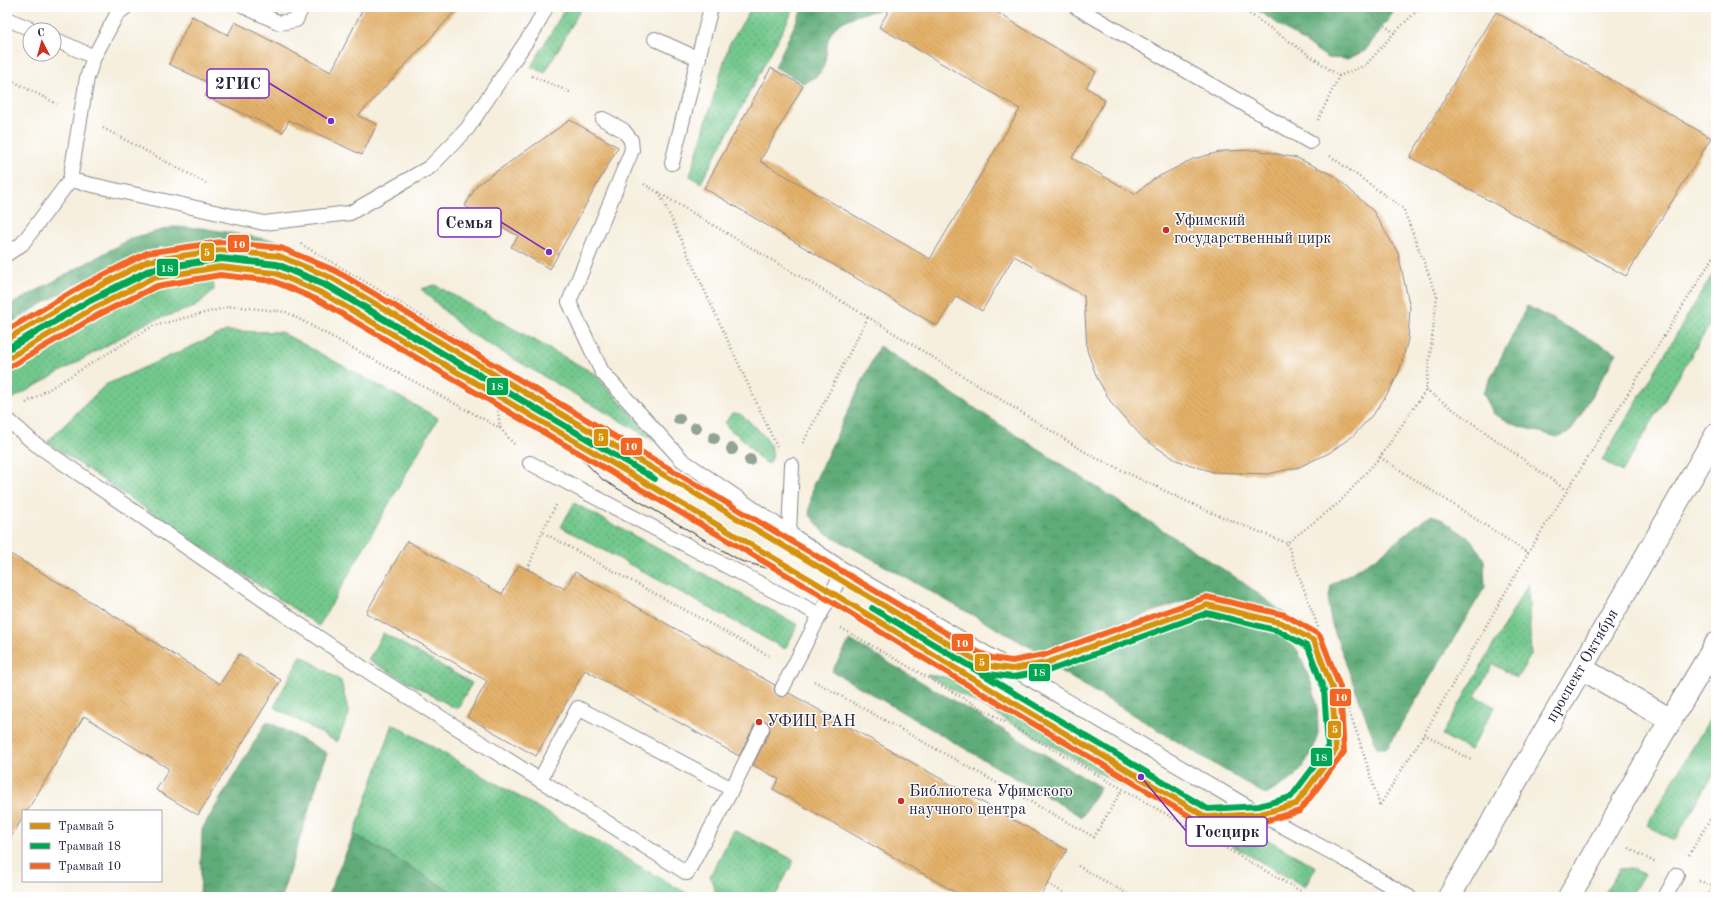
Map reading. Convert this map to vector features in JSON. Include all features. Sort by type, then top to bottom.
[{"type":"main road","name":"проспект Октября","points":[[1449,897],[1716,435]]},
{"type":"main road","points":[[1569,897],[1716,644]]},
{"type":"main road","points":[[1581,668],[1671,720]]},
{"type":"lane","points":[[7,254],[22,244],[70,180],[87,78],[94,56],[117,14],[126,7]]},
{"type":"lane","points":[[245,7],[280,22],[296,20],[302,7]]},
{"type":"lane","points":[[70,180],[264,223],[350,213],[430,167],[467,129],[536,27],[546,7]]},
{"type":"lane","points":[[672,163],[711,7]]},
{"type":"lane","points":[[1076,7],[1310,142]]},
{"type":"lane","points":[[7,19],[22,25]]},
{"type":"lane","points":[[655,39],[699,59]]},
{"type":"lane","points":[[62,42],[94,56]]},
{"type":"lane","points":[[603,119],[623,130],[631,140],[632,150],[569,302],[602,372],[682,460],[844,570],[1260,814],[1346,860],[1409,897]]},
{"type":"lane","points":[[7,419],[34,443],[372,674],[687,873],[732,789],[762,728]]},
{"type":"lane","points":[[530,463],[820,615]]},
{"type":"lane","points":[[789,533],[792,465]]},
{"type":"lane","points":[[782,689],[791,668],[844,570]]},
{"type":"lane","points":[[540,780],[578,708],[732,789]]},
{"type":"lane","points":[[1665,897],[1677,875]]},
{"type":"path","points":[[1240,7],[1339,76]]},
{"type":"path","points":[[1363,7],[1394,33]]},
{"type":"path","points":[[1287,543],[1340,502],[1380,458],[1426,390],[1437,296],[1403,208],[1310,142],[1325,104],[1339,76],[1366,65],[1394,33],[1421,7]]},
{"type":"path","points":[[542,80],[572,92]]},
{"type":"path","points":[[138,147],[210,186]]},
{"type":"path","points":[[777,449],[659,191],[868,317],[1090,455],[1205,510],[1287,543],[1358,736],[1380,806],[1424,734],[1566,490],[1716,253]]},
{"type":"path","points":[[264,223],[379,290],[640,451]]},
{"type":"path","points":[[20,407],[153,326],[232,306],[286,312],[500,428],[530,463]]},
{"type":"path","points":[[792,465],[868,317]]},
{"type":"path","points":[[492,359],[500,428]]},
{"type":"path","points":[[1426,390],[1566,490]]},
{"type":"path","points":[[1380,458],[1528,553]]},
{"type":"path","points":[[528,569],[542,532],[568,482]]},
{"type":"path","points":[[542,532],[791,668],[1094,837],[1122,790]]},
{"type":"path","points":[[820,615],[1122,790],[1311,897]]},
{"type":"path","points":[[1424,734],[1471,760]]},
{"type":"path","points":[[1623,844],[1677,875],[1716,809]]},
{"type":"path","points":[[1078,866],[1133,897]]},
{"type":"path","points":[[1048,884],[1071,897]]},
{"type":"path","points":[[1707,897],[1714,885]]},
{"type":"green space","points":[[566,7],[582,7],[545,73],[531,67]]},
{"type":"green space","points":[[752,7],[795,7],[701,183],[690,176],[729,45]]},
{"type":"green space","points":[[803,7],[886,7],[885,9],[855,16],[838,25],[828,40],[824,64],[821,72],[814,78],[803,83],[775,67]]},
{"type":"green space","points":[[1253,7],[1397,7],[1365,51],[1347,59],[1328,58]]},
{"type":"green space","points":[[173,227],[202,228],[277,241],[280,249],[236,244],[210,243],[182,246],[156,252],[104,271],[79,283],[7,325],[7,307],[132,238]]},
{"type":"green space","points":[[1716,268],[1716,314],[1622,472],[1602,460]]},
{"type":"green space","points":[[213,277],[214,290],[195,307],[148,322],[7,402],[7,367],[135,293]]},
{"type":"green space","points":[[435,285],[595,374],[658,443],[466,331],[421,289]]},
{"type":"green space","points":[[1527,306],[1617,353],[1571,431],[1557,437],[1515,425],[1494,414],[1483,393]]},
{"type":"green space","points":[[226,331],[281,332],[438,418],[319,626],[47,442],[105,385]]},
{"type":"green space","points":[[879,346],[1238,579],[1287,615],[1199,596],[1037,651],[824,532],[809,514],[813,485]]},
{"type":"green space","points":[[732,413],[740,414],[764,436],[772,450],[772,457],[769,464],[760,459],[743,439],[726,425],[725,423]]},
{"type":"green space","points":[[574,503],[798,625],[785,649],[561,527]]},
{"type":"green space","points":[[1431,515],[1438,517],[1473,541],[1484,560],[1485,587],[1387,748],[1377,748],[1332,625],[1328,605],[1331,585],[1376,558]]},
{"type":"green space","points":[[1528,584],[1531,655],[1517,678],[1493,664],[1475,696],[1495,707],[1470,750],[1442,735]]},
{"type":"green space","points":[[1203,619],[1239,622],[1273,629],[1298,651],[1310,680],[1317,703],[1318,733],[1312,753],[1295,777],[1266,795],[1057,669]]},
{"type":"green space","points":[[383,633],[472,683],[457,709],[368,660]]},
{"type":"green space","points":[[850,640],[1100,787],[1082,817],[832,671]]},
{"type":"green space","points":[[301,655],[341,681],[349,714],[337,742],[274,707]]},
{"type":"green space","points":[[927,675],[961,679],[1181,807],[1173,808],[1128,782],[1124,787]]},
{"type":"green space","points":[[1716,708],[1716,770],[1674,841],[1647,825]]},
{"type":"green space","points":[[267,721],[327,753],[281,897],[200,897],[202,829]]},
{"type":"green space","points":[[393,724],[688,894],[690,897],[460,897],[354,834]]},
{"type":"green space","points":[[1245,827],[1316,867],[1305,887],[1224,841]]},
{"type":"green space","points":[[734,830],[794,860],[775,897],[717,897],[710,876]]},
{"type":"green space","points":[[354,834],[460,897],[327,897]]},
{"type":"green space","points":[[1631,868],[1644,874],[1630,897],[1603,897],[1619,869]]},
{"type":"building","points":[[364,7],[459,7],[358,116],[377,124],[362,155],[289,120],[283,132],[205,96],[211,84],[169,64],[192,16],[228,35],[235,22],[331,72]]},
{"type":"building","name":"Уфимский государственный цирк","points":[[891,7],[988,7],[1096,72],[1086,87],[1105,100],[1072,158],[1135,194],[1154,179],[1193,159],[1224,151],[1256,150],[1297,158],[1335,176],[1373,211],[1398,253],[1410,308],[1408,339],[1400,369],[1390,390],[1375,412],[1354,435],[1329,453],[1299,467],[1268,474],[1213,472],[1176,460],[1144,439],[1112,404],[1097,378],[1087,350],[1084,296],[1014,256],[982,311],[956,296],[937,326],[704,188],[771,68],[803,86],[760,161],[930,259],[1020,109],[879,27]]},
{"type":"building","points":[[1496,12],[1711,138],[1626,276],[1410,157]]},
{"type":"building","points":[[570,120],[618,147],[550,269],[511,247],[518,236],[465,206],[477,185]]},
{"type":"building","name":"УФИЦ РАН","points":[[407,541],[502,594],[519,565],[565,589],[575,572],[775,685],[774,690],[778,696],[783,697],[789,693],[1067,850],[1040,897],[964,897],[773,789],[779,779],[753,765],[770,731],[769,724],[766,721],[761,720],[755,724],[739,756],[585,670],[536,756],[467,717],[487,681],[366,613]]},
{"type":"building","points":[[7,552],[136,629],[135,630],[220,684],[239,654],[281,680],[198,815],[156,790],[169,769],[84,716],[28,810],[22,810],[22,819],[7,844]]},
{"type":"tram line","name":"10","points":[[7,330],[82,286],[147,253],[221,242],[281,248],[336,271],[978,652],[992,658],[1012,661],[1044,655],[1207,597],[1285,615],[1318,634],[1321,638],[1340,687],[1344,752],[1300,811],[1261,822],[1203,824],[951,675],[809,588],[320,301],[273,281],[220,275],[157,286],[98,315],[11,366]]},
{"type":"tram line","name":"5","points":[[7,339],[86,293],[148,261],[220,250],[279,256],[332,278],[974,659],[990,666],[1012,669],[1046,663],[1207,605],[1282,623],[1314,641],[1332,688],[1336,750],[1296,804],[1260,814],[1206,817],[955,668],[813,581],[324,294],[275,273],[220,267],[154,278],[94,308],[7,359]]},
{"type":"tram line","name":"18","points":[[7,350],[90,301],[153,270],[221,259],[277,265],[328,287],[655,479],[328,285],[277,264],[220,258],[151,269],[90,300],[11,346]]},
{"type":"tram line","points":[[546,424],[603,480],[741,561],[813,581]]},
{"type":"tram line","name":"18","points":[[872,608],[971,666],[988,674],[1012,677],[1048,671],[1207,613],[1279,631],[1308,647],[1324,690],[1328,748],[1291,797],[1259,806],[1208,809],[872,608]]},
{"type":"place","name":"2ГИС","points":[[331,121]]},
{"type":"place","name":"Уфимский государственный цирк","points":[[1166,230]]},
{"type":"place","name":"Семья","points":[[549,252]]},
{"type":"place","name":"УФИЦ РАН","points":[[759,722]]},
{"type":"place","name":"Госцирк","points":[[1141,777]]},
{"type":"place","name":"Библиотека Уфимского научного центра","points":[[901,801]]}]
